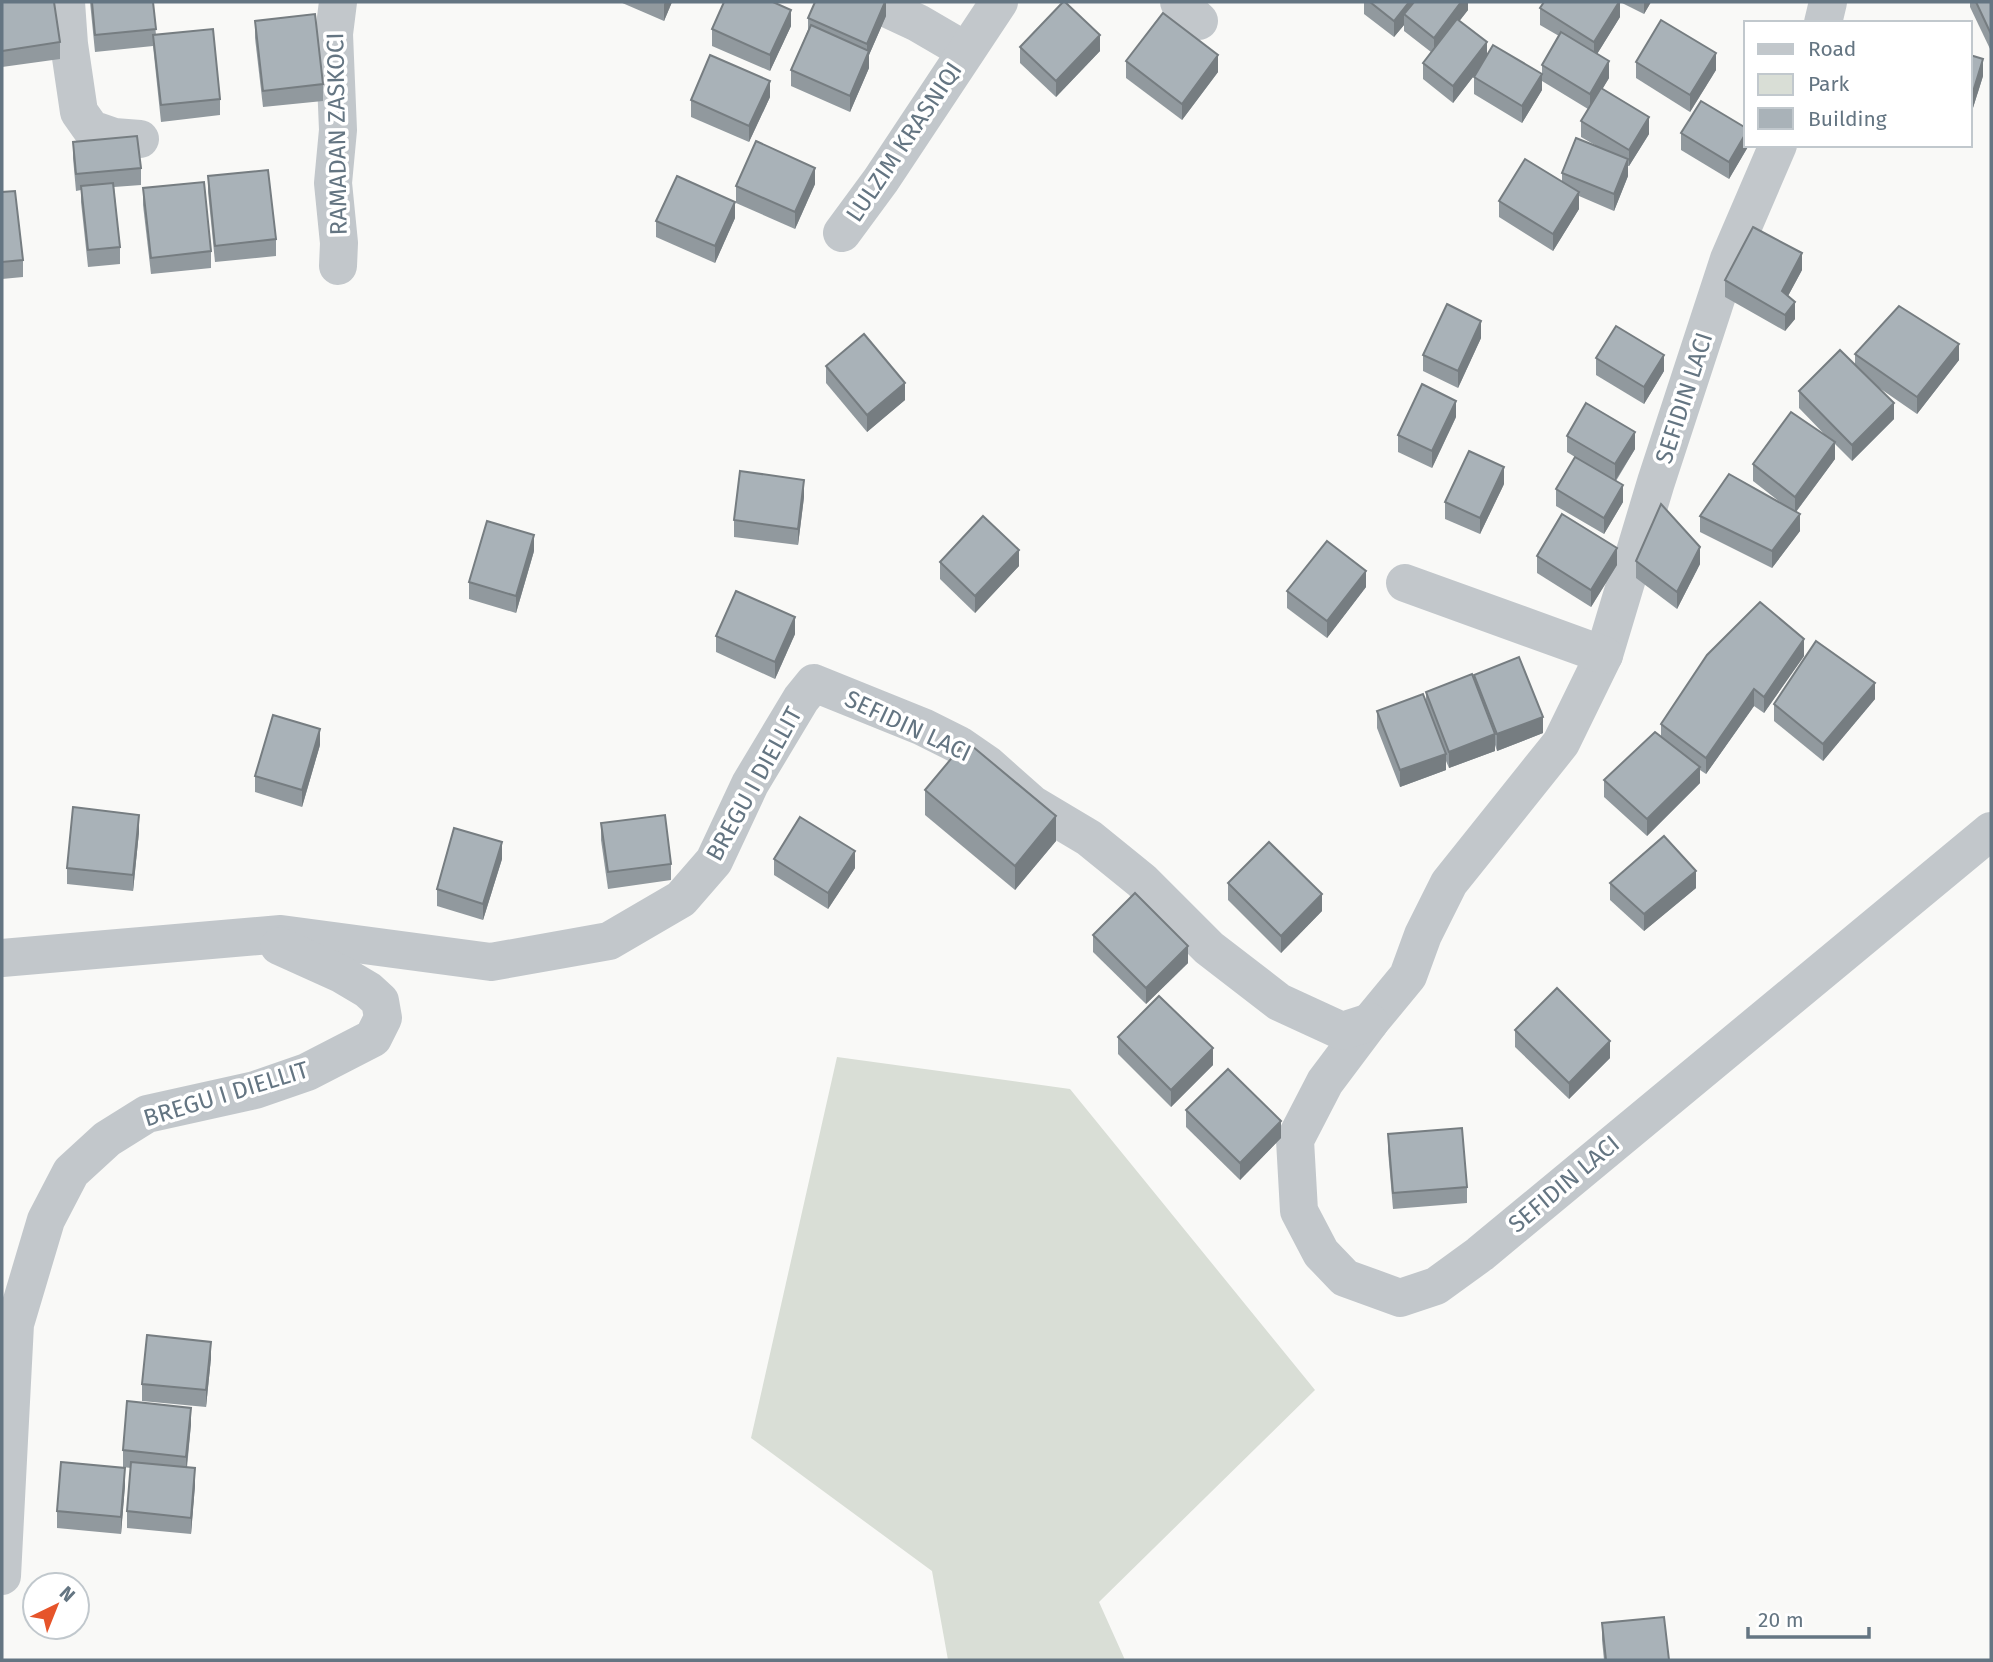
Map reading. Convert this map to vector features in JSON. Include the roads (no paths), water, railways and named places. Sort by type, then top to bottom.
[{"type":"street","points":[[66,2],[79,112],[91,129],[114,137],[140,139]]},
{"type":"street","name":"RAMADAN ZASKOCI","points":[[338,2],[334,34],[338,130],[333,183],[339,243],[338,266]]},
{"type":"street","name":"LULZIM KRASNIQI","points":[[873,2],[918,23],[966,51]]},
{"type":"street","name":"LULZIM KRASNIQI","points":[[842,233],[881,180],[999,2]]},
{"type":"street","points":[[1823,21],[1828,2]]},
{"type":"street","name":"SEFIDIN LACI","points":[[1777,147],[1729,259],[1656,482],[1604,655],[1561,743],[1449,883],[1423,935],[1408,976],[1325,1082],[1295,1140],[1299,1211],[1321,1253],[1345,1278],[1400,1298],[1436,1286],[1480,1254],[1991,831]]},
{"type":"street","points":[[1405,583],[1604,655]]},
{"type":"street","name":"SEFIDIN LACI","points":[[814,683],[923,727],[959,745],[988,765],[1032,804],[1089,838],[1142,881],[1209,948],[1279,1002],[1342,1031],[1370,1022]]},
{"type":"street","name":"BREGU I DIELLIT","points":[[2,958],[281,934],[491,962],[609,941],[681,899],[714,861],[750,784],[801,699],[814,683]]},
{"type":"street","name":"BREGU I DIELLIT","points":[[2,1576],[15,1324],[47,1220],[71,1172],[107,1139],[147,1114],[255,1090],[307,1072],[373,1038],[383,1018],[380,1001],[368,990],[293,951],[254,937]]}]
